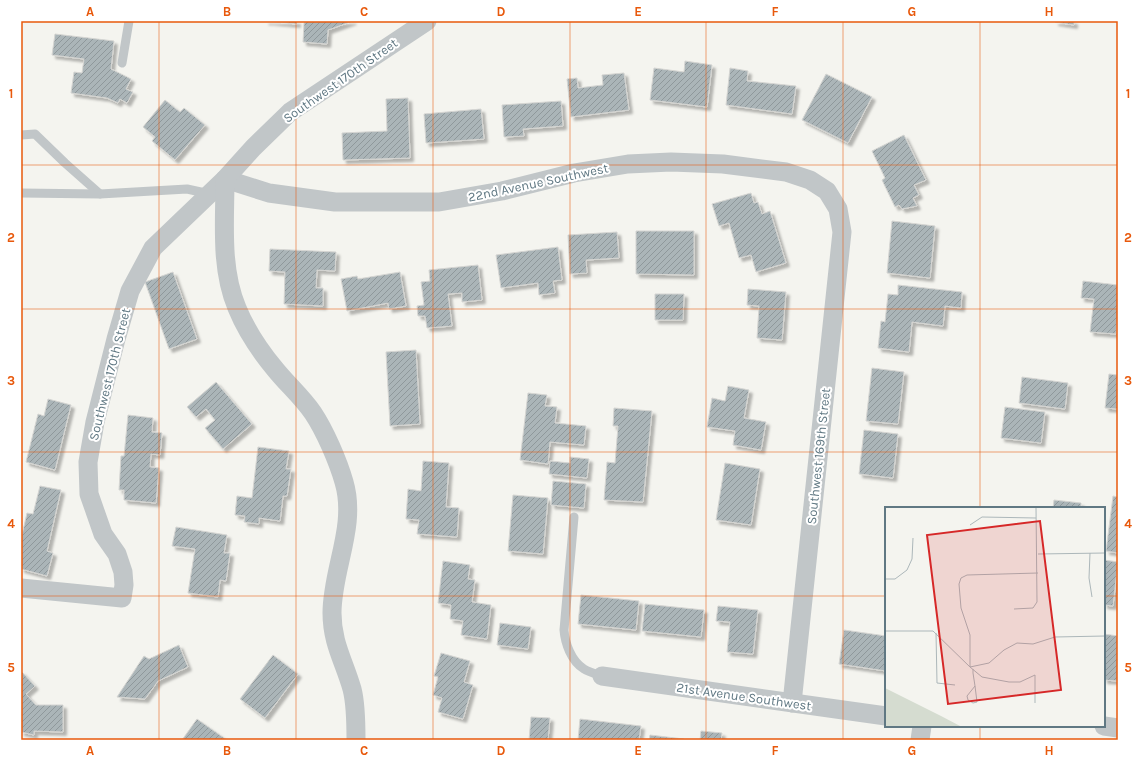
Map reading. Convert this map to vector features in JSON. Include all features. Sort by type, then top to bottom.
[{"type":"street","name":"Southwest 170th Street","points":[[21,588],[122,598],[124,586],[123,572],[117,554],[103,534],[89,494],[88,462],[95,422],[130,290],[153,248],[210,194],[253,148],[290,112],[426,21]]},
{"type":"street","name":"22nd Avenue Southwest","points":[[225,179],[269,193],[335,202],[438,202],[502,191],[574,173],[628,164],[671,162],[723,164],[786,172],[810,180],[826,191],[838,209]]},
{"type":"street","points":[[225,179],[225,243],[228,278],[236,307],[250,335],[275,369],[313,413],[333,451],[345,482],[348,509],[347,532],[337,574],[332,612],[334,638],[352,690],[356,740]]},
{"type":"street","name":"Southwest 169th Street","points":[[792,703],[842,232],[838,209]]},
{"type":"street","name":"21st Avenue Southwest","points":[[602,676],[885,716]]},
{"type":"street","points":[[1105,726],[1118,728]]},
{"type":"street","points":[[920,740],[922,727]]},
{"type":"lane","points":[[122,63],[129,21]]},
{"type":"lane","points":[[21,135],[35,134],[100,194]]},
{"type":"lane","points":[[21,192],[100,194],[187,189],[210,194]]},
{"type":"lane","points":[[574,517],[564,630],[565,640],[569,650],[583,669],[602,676]]},
{"type":"building","points":[[265,21],[297,21],[297,24]]},
{"type":"building","points":[[307,21],[353,21],[328,30],[327,44],[303,42],[304,23]]},
{"type":"building","points":[[1074,21],[1074,25],[1055,22]]},
{"type":"building","points":[[55,34],[114,41],[111,69],[131,79],[126,89],[133,92],[127,103],[120,99],[118,103],[107,98],[71,93],[74,72],[82,73],[84,59],[52,55]]},
{"type":"building","points":[[685,61],[712,65],[707,107],[650,100],[654,68],[684,72]]},
{"type":"building","points":[[730,68],[748,71],[747,81],[796,86],[792,114],[726,105]]},
{"type":"building","points":[[624,73],[629,110],[571,117],[567,79],[577,78],[578,88],[603,85],[602,75]]},
{"type":"building","points":[[826,74],[872,97],[848,143],[802,120]]},
{"type":"building","points":[[408,98],[410,158],[343,160],[342,133],[387,131],[386,99]]},
{"type":"building","points":[[165,100],[180,112],[184,108],[205,125],[175,160],[152,141],[155,137],[143,127]]},
{"type":"building","points":[[561,101],[563,126],[523,129],[524,136],[504,137],[502,105]]},
{"type":"building","points":[[481,109],[484,139],[426,143],[424,114]]},
{"type":"building","points":[[904,135],[926,180],[914,185],[919,195],[913,198],[917,206],[902,209],[899,205],[895,207],[882,180],[885,178],[872,151]]},
{"type":"building","points":[[751,193],[754,203],[758,202],[762,214],[770,211],[786,263],[756,272],[751,255],[739,258],[729,223],[719,226],[712,204]]},
{"type":"building","points":[[892,221],[935,226],[930,278],[887,273]]},
{"type":"building","points":[[636,231],[694,231],[694,275],[636,274]]},
{"type":"building","points":[[617,232],[619,258],[586,260],[587,273],[570,274],[568,235]]},
{"type":"building","points":[[558,247],[562,280],[553,281],[555,293],[539,295],[538,283],[501,288],[496,255]]},
{"type":"building","points":[[270,249],[336,252],[335,271],[317,270],[316,288],[323,288],[323,306],[284,304],[285,272],[269,271]]},
{"type":"building","points":[[478,265],[482,300],[462,302],[462,293],[448,294],[452,326],[427,328],[425,316],[418,316],[417,306],[424,305],[421,282],[430,281],[429,270]]},
{"type":"building","points":[[173,272],[197,339],[169,349],[145,282]]},
{"type":"building","points":[[400,272],[406,306],[389,309],[388,303],[347,311],[341,279],[357,276],[358,279]]},
{"type":"building","points":[[1083,281],[1118,285],[1116,334],[1090,332],[1094,299],[1081,298]]},
{"type":"building","points":[[898,285],[962,292],[961,308],[945,306],[943,326],[912,322],[909,352],[878,348],[881,321],[885,322],[888,294],[898,295]]},
{"type":"building","points":[[748,289],[786,292],[782,340],[757,338],[759,306],[747,305]]},
{"type":"building","points":[[655,294],[684,294],[683,320],[655,320]]},
{"type":"building","points":[[416,350],[420,424],[390,426],[386,352]]},
{"type":"building","points":[[872,368],[904,372],[898,424],[866,421]]},
{"type":"building","points":[[1109,374],[1118,375],[1118,409],[1105,408]]},
{"type":"building","points":[[1022,377],[1068,383],[1065,409],[1019,403]]},
{"type":"building","points":[[216,382],[252,424],[223,449],[205,428],[215,420],[206,409],[196,417],[187,407]]},
{"type":"building","points":[[728,386],[749,390],[744,418],[766,422],[761,450],[733,445],[735,431],[707,427],[712,398],[725,401]]},
{"type":"building","points":[[528,393],[547,395],[545,406],[557,407],[555,423],[586,426],[584,445],[550,442],[548,464],[520,460]]},
{"type":"building","points":[[48,399],[71,405],[55,470],[26,462],[38,414],[44,416]]},
{"type":"building","points":[[1005,407],[1045,412],[1041,443],[1001,438]]},
{"type":"building","points":[[614,408],[652,411],[643,502],[604,500],[607,462],[615,463],[618,426],[613,426]]},
{"type":"building","points":[[128,415],[153,418],[152,432],[162,433],[160,455],[151,454],[150,467],[159,468],[156,503],[124,500],[124,490],[119,490],[121,456],[124,456]]},
{"type":"building","points":[[864,430],[898,434],[893,478],[859,474]]},
{"type":"building","points":[[258,447],[289,451],[286,469],[291,469],[287,496],[283,496],[280,521],[259,518],[259,524],[244,522],[245,516],[235,515],[237,496],[252,498]]},
{"type":"building","points":[[570,457],[589,459],[587,478],[549,474],[550,461],[570,463]]},
{"type":"building","points":[[423,461],[449,463],[446,507],[459,508],[457,537],[417,534],[419,520],[406,519],[408,489],[421,491]]},
{"type":"building","points":[[725,463],[760,469],[751,525],[716,520]]},
{"type":"building","points":[[553,481],[586,484],[584,508],[551,505]]},
{"type":"building","points":[[40,486],[61,490],[47,551],[53,553],[47,576],[21,569],[21,539],[27,513],[33,514]]},
{"type":"building","points":[[513,495],[548,498],[543,554],[508,551]]},
{"type":"building","points":[[1113,496],[1118,497],[1118,553],[1106,551]]},
{"type":"building","points":[[1054,500],[1081,503],[1081,507],[1053,507]]},
{"type":"building","points":[[176,527],[227,535],[224,553],[230,553],[226,581],[220,580],[218,597],[188,593],[195,549],[172,546]]},
{"type":"building","points":[[1105,560],[1118,562],[1113,606],[1105,605]]},
{"type":"building","points":[[443,561],[470,565],[468,579],[475,580],[472,602],[491,605],[487,639],[461,635],[463,621],[450,619],[451,605],[438,603]]},
{"type":"building","points":[[581,595],[639,601],[636,630],[578,624]]},
{"type":"building","points":[[645,604],[704,610],[701,637],[642,631]]},
{"type":"building","points":[[718,606],[758,610],[753,654],[727,652],[730,622],[716,621]]},
{"type":"building","points":[[500,623],[531,627],[528,649],[497,645]]},
{"type":"building","points":[[844,630],[885,636],[885,671],[839,664]]},
{"type":"building","points":[[1105,634],[1118,636],[1118,681],[1105,680]]},
{"type":"building","points":[[179,645],[188,667],[158,681],[145,699],[117,697],[144,656],[149,659]]},
{"type":"building","points":[[441,653],[470,661],[464,682],[473,685],[463,719],[438,712],[442,698],[433,695],[438,677],[434,676]]},
{"type":"building","points":[[273,655],[298,674],[265,718],[240,699]]},
{"type":"building","points":[[21,671],[35,686],[26,694],[36,705],[63,705],[63,732],[34,731],[34,735],[21,732]]},
{"type":"building","points":[[531,717],[550,718],[548,740],[529,740]]},
{"type":"building","points":[[197,719],[227,740],[182,740]]},
{"type":"building","points":[[580,719],[641,726],[639,740],[578,740]]},
{"type":"building","points":[[701,731],[722,733],[721,740],[700,740]]},
{"type":"building","points":[[650,735],[684,739],[684,740],[649,740]]}]
